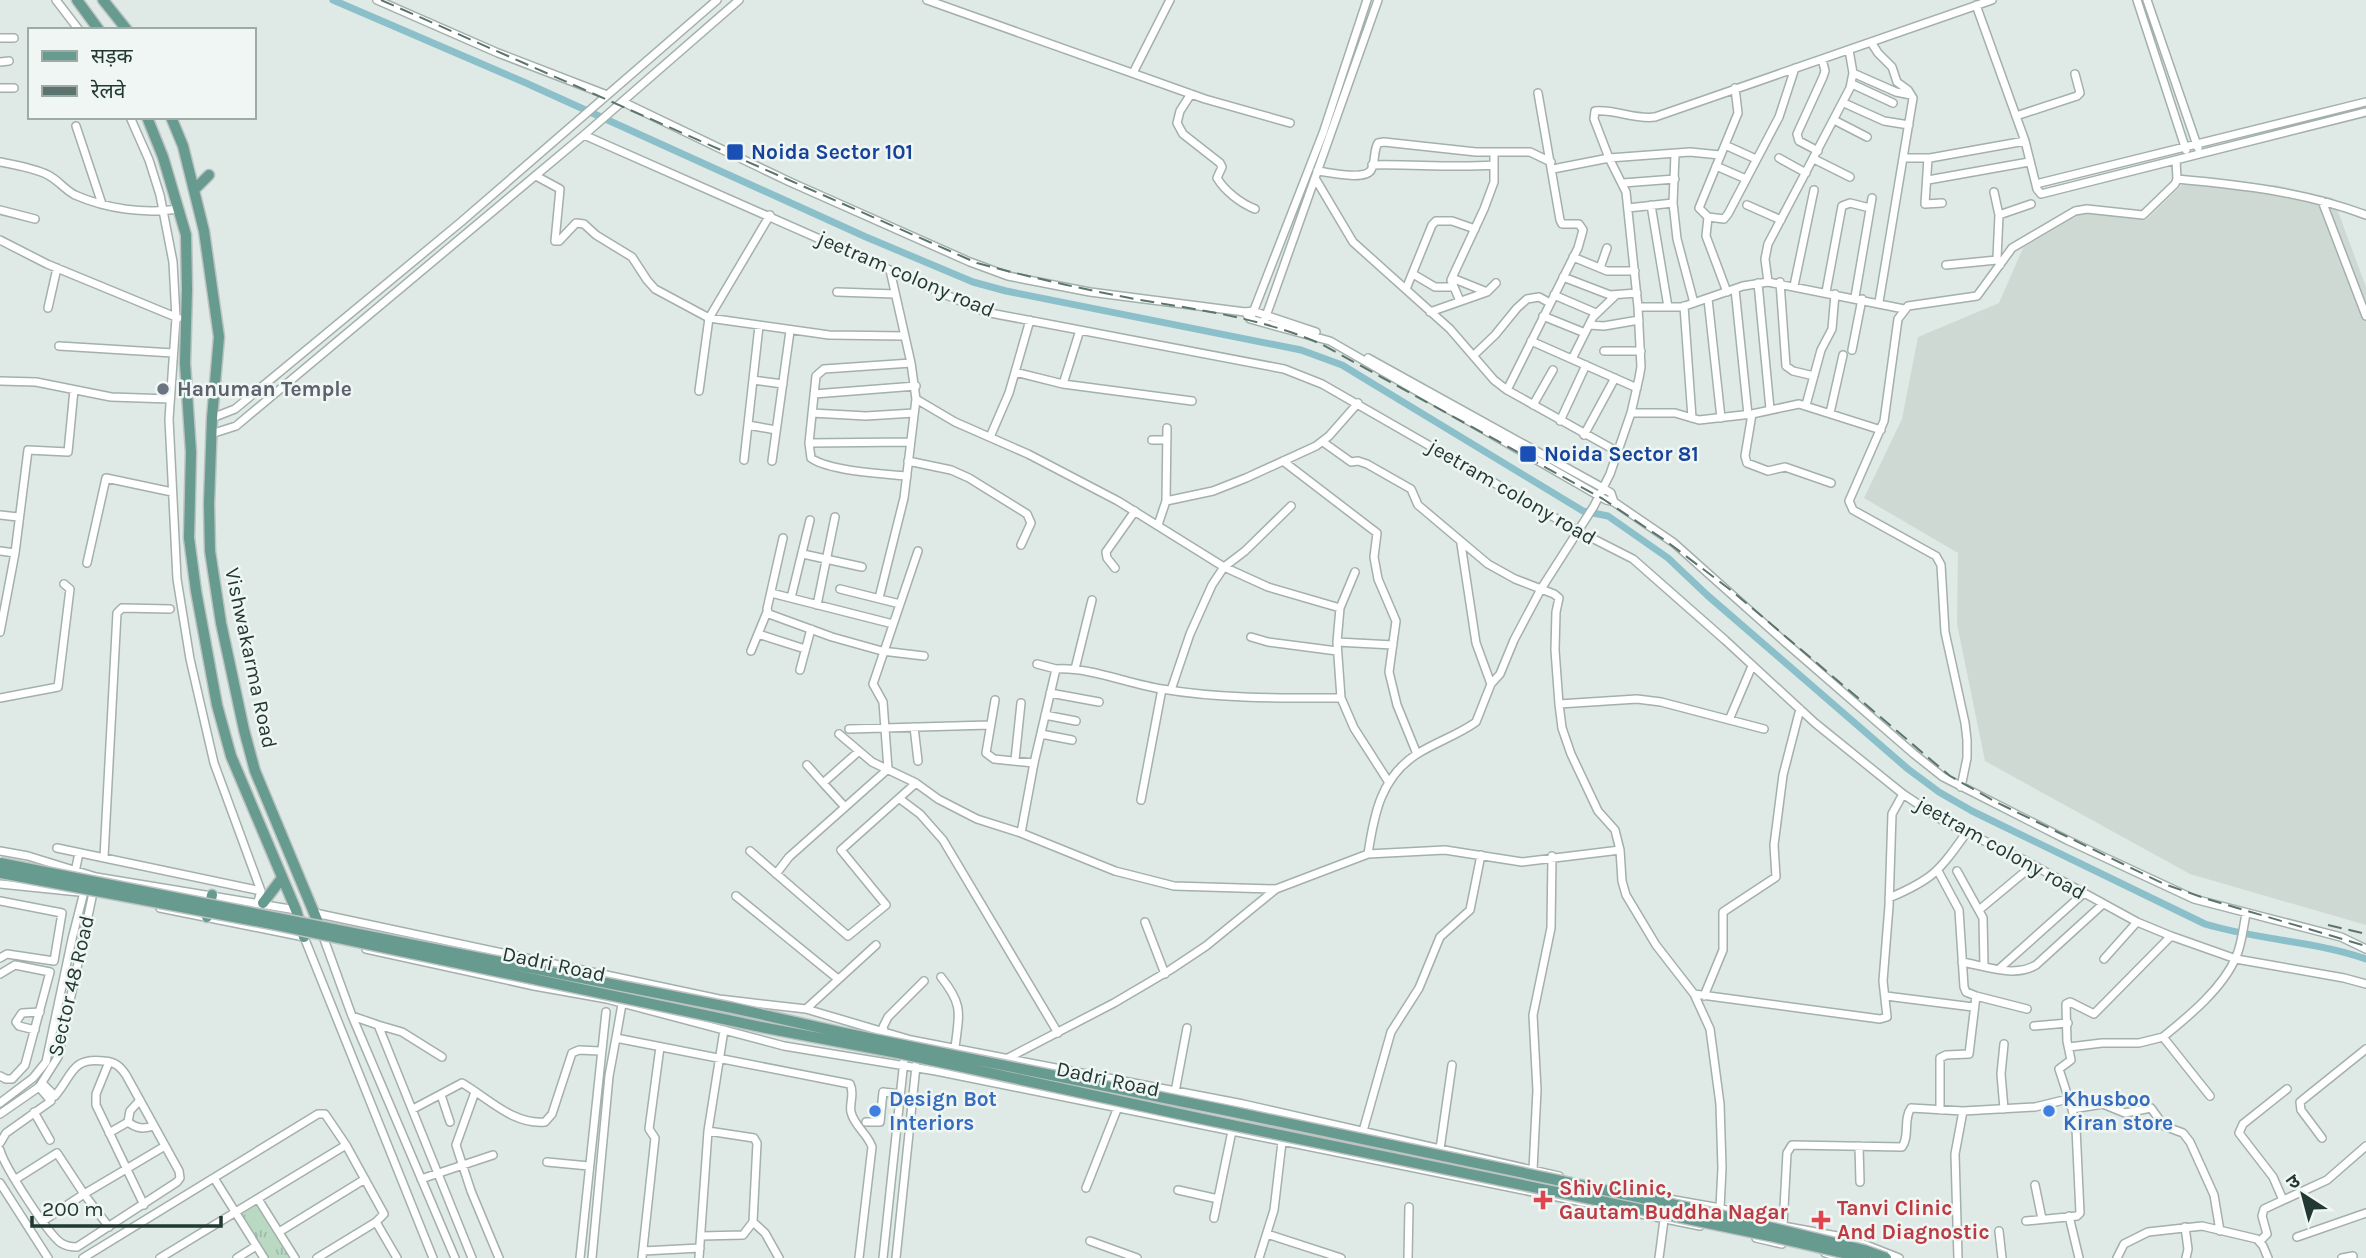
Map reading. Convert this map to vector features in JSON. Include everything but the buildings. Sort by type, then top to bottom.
[{"type":"main road","points":[[77,0],[98,28]]},
{"type":"main road","points":[[103,0],[125,28]]},
{"type":"main road","name":"Vishwakarma Road","points":[[148,119],[163,156],[186,235],[181,318],[191,452],[189,538],[217,705],[231,756],[296,910],[304,937]]},
{"type":"main road","name":"Vishwakarma Road","points":[[172,119],[183,146],[204,231],[219,337],[211,434],[209,503],[210,551],[221,622],[244,730],[256,771],[324,939]]},
{"type":"main road","points":[[194,190],[208,175]]},
{"type":"main road","points":[[0,863],[733,1008],[1024,1071],[1229,1111],[1695,1209],[1864,1250],[1886,1258]]},
{"type":"main road","points":[[0,873],[277,925],[766,1028],[898,1053],[1865,1258]]},
{"type":"main road","points":[[260,903],[282,878]]},
{"type":"main road","points":[[207,917],[212,895]]},
{"type":"street","points":[[56,0],[77,28]]},
{"type":"street","points":[[377,0],[606,96]]},
{"type":"street","points":[[212,418],[235,409],[461,222],[717,0]]},
{"type":"street","points":[[211,434],[236,426],[536,176],[739,0]]},
{"type":"street","points":[[927,0],[1191,94],[1290,123]]},
{"type":"street","points":[[1133,73],[1170,0]]},
{"type":"street","points":[[1250,314],[1323,133],[1367,0]]},
{"type":"street","points":[[1265,319],[1378,0]]},
{"type":"street","points":[[1368,854],[1373,823],[1388,781],[1417,754],[1476,722],[1491,684],[1500,674],[1514,640],[1541,589],[1603,488],[1631,412],[1641,367],[1641,351],[1628,208],[1623,183],[1609,158],[1594,119],[1595,111],[1604,110],[1650,118],[1992,0]]},
{"type":"street","points":[[2137,0],[2189,157]]},
{"type":"street","points":[[2147,0],[2200,154]]},
{"type":"street","points":[[1976,5],[2025,141],[2038,192],[2046,194],[2366,112]]},
{"type":"street","points":[[0,38],[14,38]]},
{"type":"street","points":[[1871,42],[1892,67],[1897,82],[1912,95]]},
{"type":"street","points":[[1768,282],[1765,252],[1852,84],[1849,50]]},
{"type":"street","points":[[1822,59],[1825,71],[1797,134],[1799,141],[1816,155],[1850,177]]},
{"type":"street","points":[[0,62],[9,61]]},
{"type":"street","points":[[1735,88],[1738,113],[1699,208],[1708,217],[1726,217],[1779,117],[1795,68]]},
{"type":"street","points":[[1853,73],[1896,92],[1912,95]]},
{"type":"street","points":[[2016,116],[2077,96],[2080,93],[2075,74]]},
{"type":"street","points":[[1852,84],[1894,103]]},
{"type":"street","points":[[0,88],[14,88]]},
{"type":"street","points":[[1507,390],[1573,257],[1583,230],[1579,223],[1562,224],[1560,220],[1538,93]]},
{"type":"street","points":[[1191,94],[1180,111],[1177,122],[1183,134],[1220,163],[1222,167],[1217,177],[1219,182],[1238,200],[1255,209]]},
{"type":"street","points":[[1879,302],[1912,95]]},
{"type":"street","points":[[2036,184],[2366,102]]},
{"type":"street","points":[[622,103],[802,188],[1008,276],[1090,292],[1250,314],[1330,341],[1599,496],[1614,502],[1674,543],[1914,754],[1961,787],[2194,899],[2245,917],[2341,937],[2366,949]]},
{"type":"street","points":[[1844,103],[1884,121],[1909,125]]},
{"type":"street","points":[[131,119],[149,160],[163,211],[181,318],[173,353],[169,419],[177,579],[200,706],[214,763],[261,891],[260,903],[251,926]]},
{"type":"street","points":[[1835,120],[1867,137]]},
{"type":"street","points":[[76,127],[102,204]]},
{"type":"street","name":"jeetram colony road","points":[[585,134],[985,312],[1284,369],[1322,384],[1578,531],[1633,559],[1800,709],[1903,794],[1945,822],[2033,865],[2137,922],[2171,936],[2235,959],[2366,984]]},
{"type":"street","points":[[1904,158],[1928,158],[2025,141]]},
{"type":"street","points":[[1316,174],[1362,175],[1372,169],[1376,147],[1378,143],[1384,142],[1440,149],[1535,153],[1552,165],[1698,152],[1720,155]]},
{"type":"street","points":[[1725,145],[1756,159]]},
{"type":"street","points":[[1460,301],[1452,283],[1494,182],[1494,152]]},
{"type":"street","points":[[1675,155],[1673,203],[1677,239],[1694,303]]},
{"type":"street","points":[[1779,158],[1806,173]]},
{"type":"street","points":[[1928,158],[1925,204],[1942,203]]},
{"type":"street","points":[[1638,307],[1684,306],[1768,282],[1780,282],[1904,309],[1977,296],[1998,262],[2012,248],[2081,209],[2143,215],[2171,189],[2177,179],[2176,160]]},
{"type":"street","points":[[0,162],[50,176],[67,191],[102,204],[127,210],[178,209]]},
{"type":"street","points":[[1928,180],[2029,162]]},
{"type":"street","points":[[1373,165],[1494,165]]},
{"type":"street","points":[[1716,166],[1746,179]]},
{"type":"street","points":[[1316,174],[1353,242],[1450,329],[1494,380],[1584,435],[1618,452]]},
{"type":"street","points":[[536,176],[560,189],[555,241],[559,241],[576,223],[584,224],[596,235],[632,257],[655,289],[709,318],[829,335],[904,336]]},
{"type":"street","points":[[1623,183],[1675,179]]},
{"type":"street","points":[[2177,179],[2262,187],[2366,215]]},
{"type":"street","points":[[1794,286],[1814,190]]},
{"type":"street","points":[[1994,192],[1999,215],[1998,262]]},
{"type":"street","points":[[1852,350],[1872,198]]},
{"type":"street","points":[[2322,201],[2366,316]]},
{"type":"street","points":[[1826,292],[1842,206],[1850,202],[1870,208]]},
{"type":"street","points":[[1628,208],[1673,203]]},
{"type":"street","points":[[1999,215],[2031,204]]},
{"type":"street","points":[[1651,205],[1668,307]]},
{"type":"street","points":[[1747,205],[1781,220]]},
{"type":"street","points":[[0,209],[35,219]]},
{"type":"street","points":[[699,391],[709,318],[770,215]]},
{"type":"street","points":[[1708,217],[1706,236],[1731,291],[1750,414],[1745,456],[1747,463],[1768,471],[1783,467],[1831,483]]},
{"type":"street","points":[[1406,289],[1436,221],[1452,221],[1475,229]]},
{"type":"street","points":[[0,240],[57,268],[181,318]]},
{"type":"street","points":[[1600,268],[1607,248]]},
{"type":"street","points":[[1573,257],[1600,268],[1635,271]]},
{"type":"street","points":[[1946,265],[1998,262]]},
{"type":"street","points":[[48,308],[57,268]]},
{"type":"street","points":[[879,598],[896,535],[907,476],[916,399],[916,386],[890,270]]},
{"type":"street","points":[[1413,274],[1435,288],[1452,283],[1487,292]]},
{"type":"street","points":[[1563,277],[1601,293],[1637,293]]},
{"type":"street","points":[[1780,282],[1786,366],[1793,371],[1814,376]]},
{"type":"street","points":[[1430,312],[1487,292],[1496,283]]},
{"type":"street","points":[[1758,283],[1770,409]]},
{"type":"street","points":[[837,292],[895,294]]},
{"type":"street","points":[[1806,405],[1821,350],[1832,329],[1835,294]]},
{"type":"street","points":[[1554,295],[1596,313]]},
{"type":"street","points":[[1572,359],[1596,313],[1616,295]]},
{"type":"street","points":[[1474,355],[1527,299],[1539,297],[1550,303]]},
{"type":"street","points":[[1708,299],[1721,418]]},
{"type":"street","points":[[1684,306],[1692,418]]},
{"type":"street","points":[[1904,309],[1898,319],[1886,413],[1881,430],[1849,496],[1849,506],[1936,556],[1941,565],[1944,626],[1967,740],[1961,787]]},
{"type":"street","points":[[1544,316],[1587,329],[1639,320]]},
{"type":"street","points":[[1265,319],[1336,340],[1603,488],[1611,493],[1614,502]]},
{"type":"street","points":[[990,437],[1015,372],[1030,320]]},
{"type":"street","points":[[744,460],[760,326]]},
{"type":"street","points":[[1063,384],[1080,330]]},
{"type":"street","points":[[772,461],[790,331]]},
{"type":"street","points":[[1531,341],[1637,388]]},
{"type":"street","points":[[59,346],[173,353]]},
{"type":"street","points":[[1604,351],[1641,351]]},
{"type":"street","points":[[1830,413],[1843,355]]},
{"type":"street","points":[[907,476],[819,463],[811,458],[809,443],[816,376],[824,369],[911,363]]},
{"type":"street","points":[[1560,421],[1586,365]]},
{"type":"street","points":[[1533,404],[1553,370]]},
{"type":"street","points":[[1015,372],[1063,384],[1192,401]]},
{"type":"street","points":[[1584,435],[1615,378]]},
{"type":"street","points":[[753,380],[783,384]]},
{"type":"street","points":[[0,381],[36,382],[111,397],[170,399]]},
{"type":"street","points":[[814,394],[916,386]]},
{"type":"street","points":[[1,627],[4,593],[15,553],[28,450],[68,452],[74,390]]},
{"type":"street","points":[[916,399],[954,422],[1028,454],[1135,511],[1224,568],[1268,587],[1340,608]]},
{"type":"street","points":[[1166,501],[1213,491],[1323,442],[1358,403]]},
{"type":"street","points":[[1631,412],[1675,413],[1699,420],[1806,405],[1881,430]]},
{"type":"street","points":[[812,413],[866,416],[914,413]]},
{"type":"street","points":[[748,425],[776,430]]},
{"type":"street","points":[[1158,525],[1166,501],[1167,428]]},
{"type":"street","points":[[1152,440],[1167,440]]},
{"type":"street","points":[[809,443],[910,442]]},
{"type":"street","points":[[1323,442],[1351,462],[1367,464],[1411,489],[1418,505],[1461,543],[1501,572],[1559,598],[1555,650],[1562,729],[1598,811],[1613,827],[1626,895],[1662,954],[1694,994],[1707,1021],[1714,1048],[1720,1104],[1723,1168],[1720,1208]]},
{"type":"street","points":[[908,461],[951,470],[970,478],[1027,514],[1031,523],[1021,545]]},
{"type":"street","points":[[1283,461],[1377,533],[1374,557],[1378,579],[1396,621],[1389,672],[1392,688],[1417,754]]},
{"type":"street","points":[[87,563],[106,478],[172,492]]},
{"type":"street","points":[[1171,690],[1201,606],[1224,568],[1291,506]]},
{"type":"street","points":[[1115,568],[1105,555],[1135,511]]},
{"type":"street","points":[[0,515],[19,517]]},
{"type":"street","points":[[817,605],[835,517]]},
{"type":"street","points":[[173,522],[190,520]]},
{"type":"street","points":[[791,598],[810,520]]},
{"type":"street","points":[[751,651],[767,612],[783,538]]},
{"type":"street","points":[[1461,543],[1476,643],[1491,684]]},
{"type":"street","points":[[0,551],[15,553]]},
{"type":"street","points":[[888,769],[882,698],[873,684],[918,551]]},
{"type":"street","points":[[803,554],[862,566]]},
{"type":"street","points":[[1355,572],[1340,608],[1337,651],[1341,698],[1354,728],[1388,781]]},
{"type":"street","points":[[0,698],[58,687],[70,589],[64,584]]},
{"type":"street","points":[[840,589],[900,604]]},
{"type":"street","points":[[771,593],[893,624]]},
{"type":"street","points":[[1075,669],[1092,600]]},
{"type":"street","points":[[104,857],[117,613],[122,608],[170,610]]},
{"type":"street","points":[[767,612],[811,629],[883,650],[924,656]]},
{"type":"street","points":[[800,670],[811,629]]},
{"type":"street","points":[[758,634],[805,649]]},
{"type":"street","points":[[1251,637],[1268,642],[1337,651]]},
{"type":"street","points":[[1337,642],[1393,645]]},
{"type":"street","points":[[1037,664],[1056,669],[1075,669],[1162,689],[1252,696],[1341,698]]},
{"type":"street","points":[[1729,720],[1752,666]]},
{"type":"street","points":[[1021,833],[1034,762],[1056,669]]},
{"type":"street","points":[[1141,800],[1162,689]]},
{"type":"street","points":[[1050,693],[1099,702]]},
{"type":"street","points":[[1559,704],[1637,699],[1661,702],[1764,729]]},
{"type":"street","points":[[995,700],[986,753],[994,759],[1034,762]]},
{"type":"street","points":[[1014,760],[1021,703]]},
{"type":"street","points":[[1704,996],[1723,950],[1723,912],[1776,877],[1775,830],[1783,775],[1800,709]]},
{"type":"street","points":[[1045,715],[1076,721]]},
{"type":"street","points":[[849,729],[989,725]]},
{"type":"street","points":[[914,727],[918,761]]},
{"type":"street","points":[[839,734],[872,762],[916,783],[938,799],[977,819],[1021,833],[1104,866],[1157,883],[1184,887],[1276,889]]},
{"type":"street","points":[[1041,734],[1072,740]]},
{"type":"street","points":[[823,783],[858,752]]},
{"type":"street","points":[[807,765],[845,807]]},
{"type":"street","points":[[776,874],[789,858],[888,769]]},
{"type":"street","points":[[750,851],[848,936],[886,905],[841,850],[916,783]]},
{"type":"street","points":[[1694,994],[1880,1019],[1887,1017],[1884,982],[1892,814],[1903,794]]},
{"type":"street","points":[[900,799],[920,814],[943,839],[1058,1033]]},
{"type":"street","points":[[1889,898],[1938,872],[1967,832]]},
{"type":"street","points":[[57,848],[261,891]]},
{"type":"street","points":[[1006,1059],[1165,974],[1194,955],[1276,889],[1368,854],[1445,850],[1521,862],[1552,856],[1619,850]]},
{"type":"street","points":[[0,851],[28,856],[75,872],[296,910]]},
{"type":"street","points":[[75,872],[79,853]]},
{"type":"street","points":[[1363,1130],[1391,1032],[1419,988],[1440,937],[1470,910],[1481,855]]},
{"type":"street","points":[[1533,1170],[1537,1090],[1533,1015],[1551,928],[1552,856]]},
{"type":"street","points":[[1979,910],[2033,865]]},
{"type":"street","points":[[1957,871],[1979,910],[1984,931],[1984,966]]},
{"type":"street","points":[[1938,872],[1959,910],[1966,992],[2027,1009]]},
{"type":"street","name":"Sector 48 Road","points":[[0,1102],[24,1086],[42,1069],[49,1053],[72,939],[93,875]]},
{"type":"street","points":[[0,884],[88,893],[304,937]]},
{"type":"street","name":"Sector 48 Road","points":[[0,1114],[40,1085],[58,1057],[88,893]]},
{"type":"street","points":[[1999,969],[2084,893]]},
{"type":"street","points":[[736,896],[838,979]]},
{"type":"street","points":[[0,901],[62,913],[54,961],[7,954],[0,958]]},
{"type":"street","points":[[1962,962],[2024,971],[2036,965],[2103,904]]},
{"type":"street","name":"Dadri Road","points":[[315,913],[697,994],[745,1003],[806,1009],[911,1040],[1244,1104],[1600,1186],[1720,1208],[1783,1226],[1835,1235],[1899,1258]]},
{"type":"street","points":[[2069,1047],[2102,1043],[2139,1043],[2163,1037],[2208,995],[2235,959],[2245,917]]},
{"type":"street","points":[[1145,922],[1165,974]]},
{"type":"street","points":[[2104,959],[2137,922]]},
{"type":"street","points":[[2026,1221],[2077,1216],[2080,1210],[2076,1128],[2059,1069],[2071,1060],[2067,1002],[2094,1014],[2171,936]]},
{"type":"street","points":[[58,937],[72,939]]},
{"type":"street","name":"Vishwakarma Road","points":[[304,937],[433,1258]]},
{"type":"street","name":"Dadri Road","points":[[324,939],[622,1003],[785,1046],[903,1064],[1118,1107],[1842,1258]]},
{"type":"street","name":"Vishwakarma Road","points":[[324,939],[352,1016],[455,1258]]},
{"type":"street","points":[[806,1009],[876,945]]},
{"type":"street","points":[[0,974],[15,965],[50,972],[21,1071],[12,1079],[0,1076]]},
{"type":"street","points":[[941,977],[959,1005],[955,1048]]},
{"type":"street","points":[[885,1033],[883,1027],[888,1017],[924,981]]},
{"type":"street","points":[[1886,996],[1973,1007]]},
{"type":"street","points":[[1940,1110],[1940,1058],[1945,1055],[1969,1054],[1976,996]]},
{"type":"street","points":[[592,1258],[609,1076],[622,1003]]},
{"type":"street","points":[[40,1012],[22,1013],[16,1022],[19,1026],[64,1028]]},
{"type":"street","points":[[580,1258],[606,1012]]},
{"type":"street","points":[[352,1016],[402,1032],[442,1057]]},
{"type":"street","points":[[2034,1026],[2067,1023]]},
{"type":"street","points":[[378,1025],[442,1171],[472,1258]]},
{"type":"street","points":[[1175,1092],[1187,1028]]},
{"type":"street","points":[[699,1258],[708,1131],[724,1030]]},
{"type":"street","points":[[2163,1037],[2210,1097]]},
{"type":"street","points":[[616,1038],[850,1084],[853,1089],[851,1112],[872,1147],[859,1258]]},
{"type":"street","points":[[883,1258],[903,1064],[911,1040]]},
{"type":"street","points":[[896,1258],[915,1068],[924,1042]]},
{"type":"street","points":[[2004,1044],[2001,1074],[2004,1109]]},
{"type":"street","points":[[660,1047],[649,1129],[654,1138],[642,1255],[700,1248]]},
{"type":"street","points":[[2322,1138],[2301,1110],[2300,1102],[2366,1049]]},
{"type":"street","points":[[413,1109],[459,1083],[509,1114],[545,1122],[552,1114],[572,1053],[579,1050],[600,1051]]},
{"type":"street","points":[[0,1150],[43,1221],[61,1243],[70,1247],[77,1247],[109,1227],[174,1186],[180,1178],[122,1068],[109,1062],[90,1059],[81,1062],[55,1096],[40,1085]]},
{"type":"street","points":[[109,1062],[95,1099],[98,1111],[144,1205]]},
{"type":"street","points":[[1440,1149],[1452,1065]]},
{"type":"street","points":[[0,1143],[6,1133],[51,1101],[40,1085]]},
{"type":"street","points":[[2283,1200],[2273,1177],[2239,1133],[2243,1124],[2287,1089]]},
{"type":"street","points":[[475,1092],[456,1145],[461,1165],[499,1258]]},
{"type":"street","points":[[866,1122],[880,1122],[883,1092],[900,1094]]},
{"type":"street","points":[[441,1095],[450,1122]]},
{"type":"street","points":[[1783,1226],[1787,1153],[1792,1145],[1902,1147],[1906,1141],[1908,1110],[1914,1107],[1963,1111],[2004,1109],[2035,1107],[2068,1099]]},
{"type":"street","points":[[109,1133],[128,1122],[130,1111],[140,1100]]},
{"type":"street","points":[[2071,1109],[2102,1104],[2125,1113],[2151,1108],[2165,1126],[2183,1133],[2190,1142],[2214,1195],[2220,1231]]},
{"type":"street","points":[[1086,1188],[1118,1107]]},
{"type":"street","points":[[1958,1258],[1955,1154],[1963,1111]]},
{"type":"street","points":[[34,1112],[50,1140]]},
{"type":"street","points":[[83,1258],[318,1114],[325,1114],[346,1145],[384,1214],[376,1222],[317,1258]]},
{"type":"street","points":[[128,1122],[134,1127],[145,1129],[154,1126]]},
{"type":"street","points":[[701,1236],[743,1235],[753,1222],[757,1143],[754,1138],[708,1131]]},
{"type":"street","points":[[1214,1218],[1232,1131]]},
{"type":"street","points":[[1259,1258],[1274,1210],[1282,1142]]},
{"type":"street","points":[[160,1258],[346,1145]]},
{"type":"street","points":[[43,1221],[165,1146]]},
{"type":"street","points":[[1859,1146],[1860,1182]]},
{"type":"street","points":[[2260,1241],[2268,1230],[2262,1213],[2267,1207],[2327,1180],[2366,1146]]},
{"type":"street","points":[[16,1178],[57,1153],[83,1194],[109,1227]]},
{"type":"street","points":[[421,1179],[493,1155]]},
{"type":"street","points":[[547,1162],[589,1166]]},
{"type":"street","points":[[214,1178],[264,1258]]},
{"type":"street","points":[[279,1233],[365,1179]]},
{"type":"street","points":[[0,1183],[48,1258]]},
{"type":"street","points":[[2035,1185],[2042,1219]]},
{"type":"street","points":[[1178,1190],[1218,1199]]},
{"type":"street","points":[[258,1199],[295,1258]]},
{"type":"street","points":[[1408,1258],[1409,1207]]},
{"type":"street","points":[[2297,1237],[2366,1213]]},
{"type":"street","points":[[2069,1216],[2079,1258]]},
{"type":"street","points":[[1659,1258],[1664,1220]]},
{"type":"street","points":[[376,1222],[395,1257]]},
{"type":"street","points":[[753,1222],[765,1233],[779,1258]]},
{"type":"street","points":[[2117,1258],[2124,1244],[2141,1233],[2202,1226],[2253,1237],[2260,1241],[2268,1258]]},
{"type":"street","points":[[2185,1227],[2188,1249],[2186,1258]]},
{"type":"street","points":[[1999,1231],[2001,1258]]},
{"type":"street","points":[[1268,1234],[1341,1258]]},
{"type":"street","points":[[1835,1235],[1842,1258]]},
{"type":"street","points":[[1847,1238],[1849,1258]]},
{"type":"street","points":[[1090,1241],[1137,1258]]},
{"type":"street","points":[[237,1258],[257,1246]]},
{"type":"street","points":[[2342,1258],[2353,1256]]},
{"type":"shaded area","points":[[2183,184],[2275,185],[2333,198],[2366,287],[2366,925],[2190,874],[1985,761],[1957,624],[1958,553],[1864,498],[1902,419],[1918,337],[1999,303],[2023,248],[2091,207],[2146,220]]},
{"type":"green space","points":[[258,1204],[291,1258],[268,1258],[241,1215]]},
{"type":"waterway","points":[[333,0],[973,282],[1006,291],[1301,350],[1342,365],[1583,511],[1608,516],[1668,558],[1908,769],[1939,792],[1972,811],[2205,924],[2326,948],[2366,959]]},
{"type":"railway","points":[[381,0],[977,263],[1095,291],[1254,321],[1323,345],[1603,499],[1666,541],[1732,591],[1950,776],[1996,802],[2164,884],[2366,946]]},
{"type":"railway","points":[[2328,925],[2366,934]]},
{"type":"place","name":"Noida Sector 101","points":[[735,152]]},
{"type":"place","name":"Hanuman Temple","points":[[163,389]]},
{"type":"place","name":"Noida Sector 81","points":[[1528,454]]},
{"type":"place","name":"Design Bot Interiors","points":[[875,1111]]},
{"type":"place","name":"Khusboo Kiran store","points":[[2049,1111]]},
{"type":"place","name":"Shiv Clinic, Gautam Buddha Nagar","points":[[1543,1200]]},
{"type":"place","name":"Tanvi Clinic And Diagnostic","points":[[1821,1220]]}]
